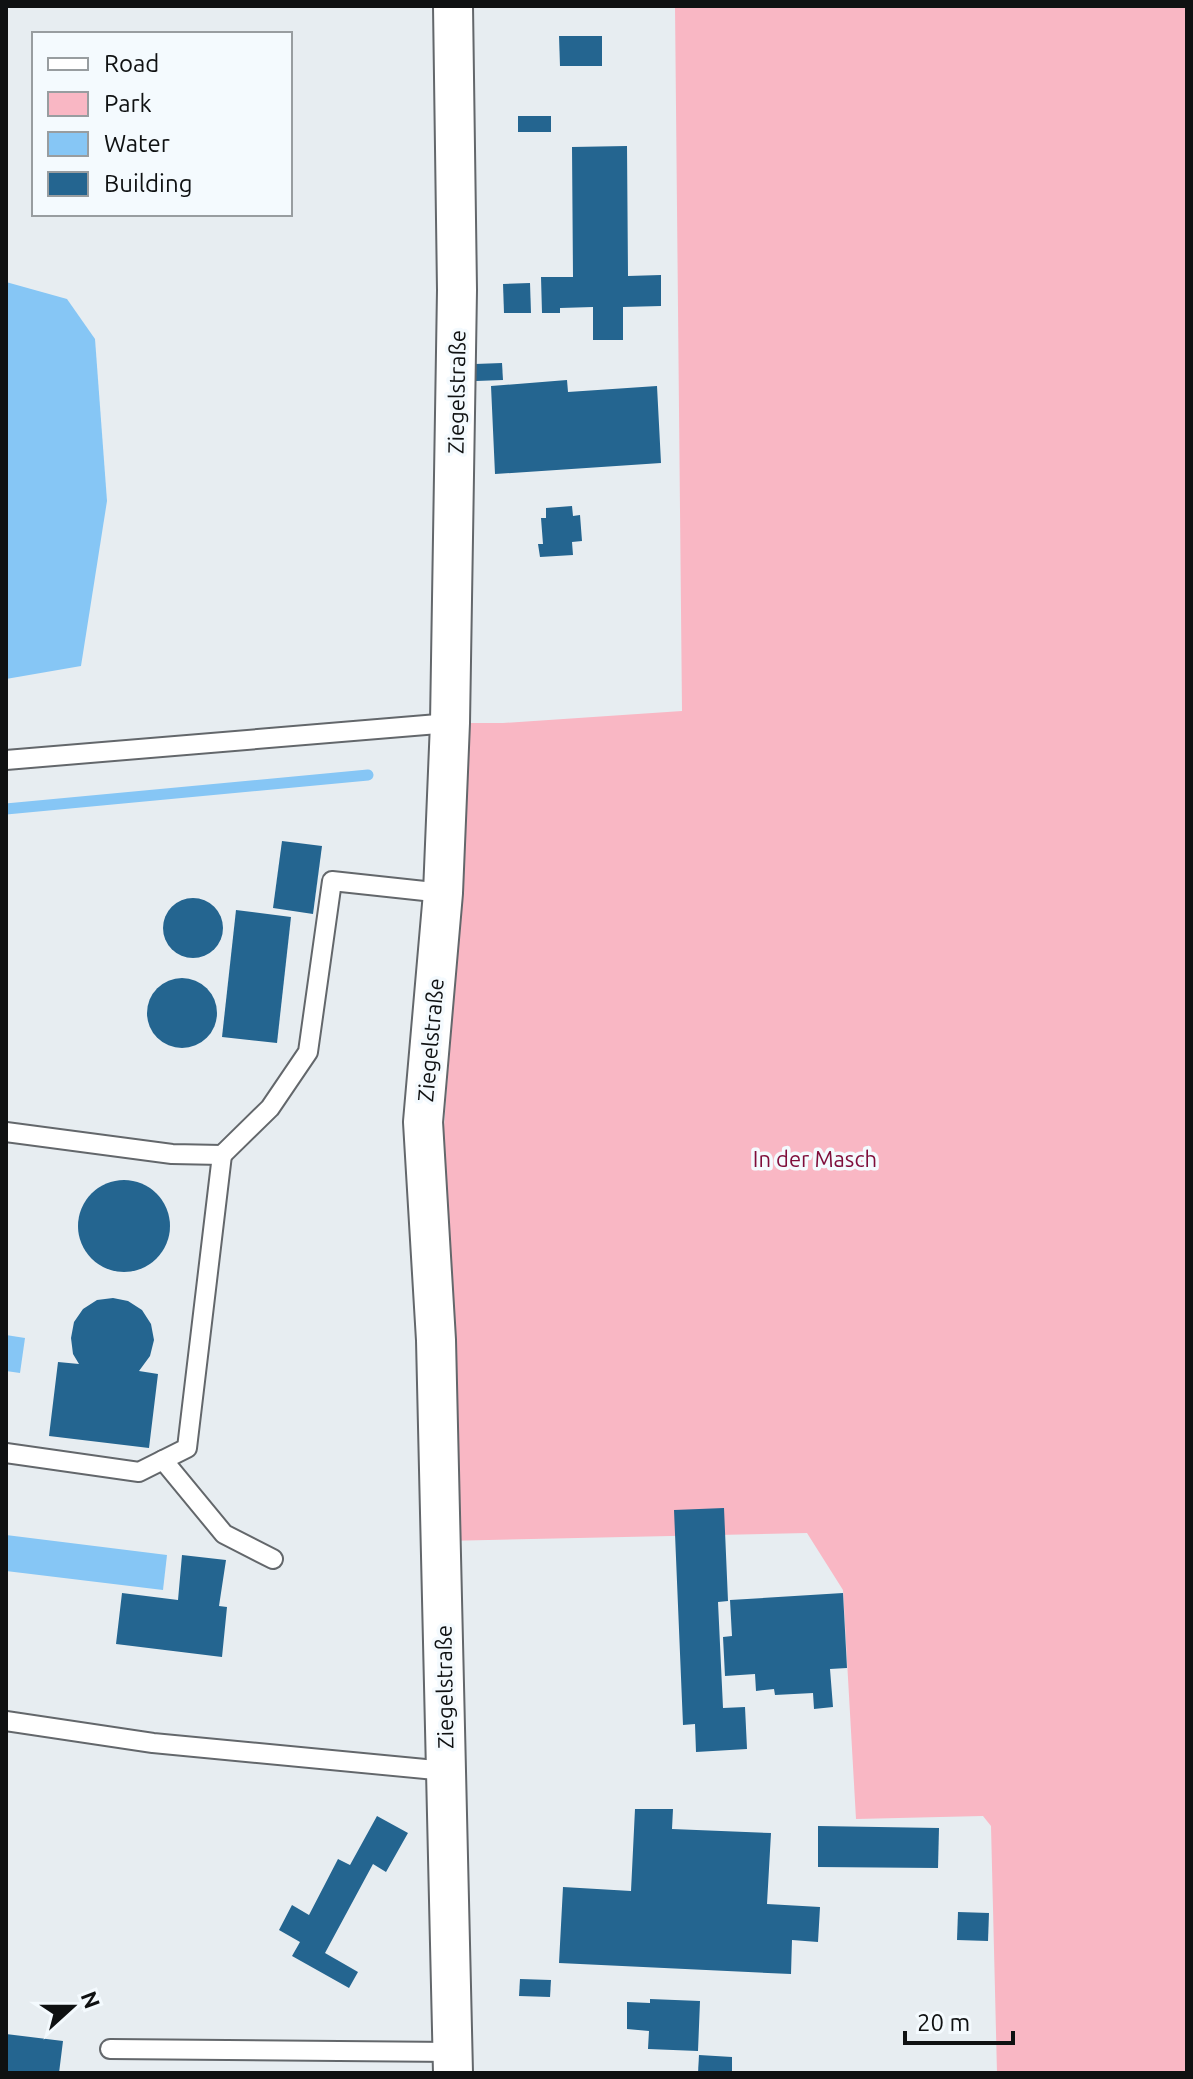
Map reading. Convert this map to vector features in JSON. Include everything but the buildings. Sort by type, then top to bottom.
[{"type":"street","name":"Ziegelstraße","points":[[453,6],[457,290],[450,723],[443,893],[423,1122],[436,1340],[453,2062]]},
{"type":"lane","points":[[6,760],[450,723]]},
{"type":"lane","points":[[6,1453],[139,1472],[187,1448],[222,1155],[270,1108],[308,1052],[332,881],[443,893]]},
{"type":"lane","points":[[6,1132],[172,1154],[222,1155]]},
{"type":"lane","points":[[163,1460],[224,1534],[273,1559]]},
{"type":"lane","points":[[6,1721],[153,1743],[446,1771]]},
{"type":"lane","points":[[110,2049],[453,2062]]},
{"type":"green space","name":"In der Masch","points":[[675,6],[1187,6],[1187,2073],[997,2073],[991,1826],[983,1816],[856,1819],[843,1590],[807,1533],[444,1541],[438,1208],[457,951],[467,723],[682,711]]},
{"type":"water","points":[[6,282],[67,299],[95,339],[107,501],[81,666],[6,679]]},
{"type":"water","points":[[6,1335],[25,1338],[20,1373],[6,1371]]},
{"type":"water","points":[[6,1535],[167,1555],[163,1590],[6,1571]]},
{"type":"waterway","points":[[6,809],[368,775]]}]
